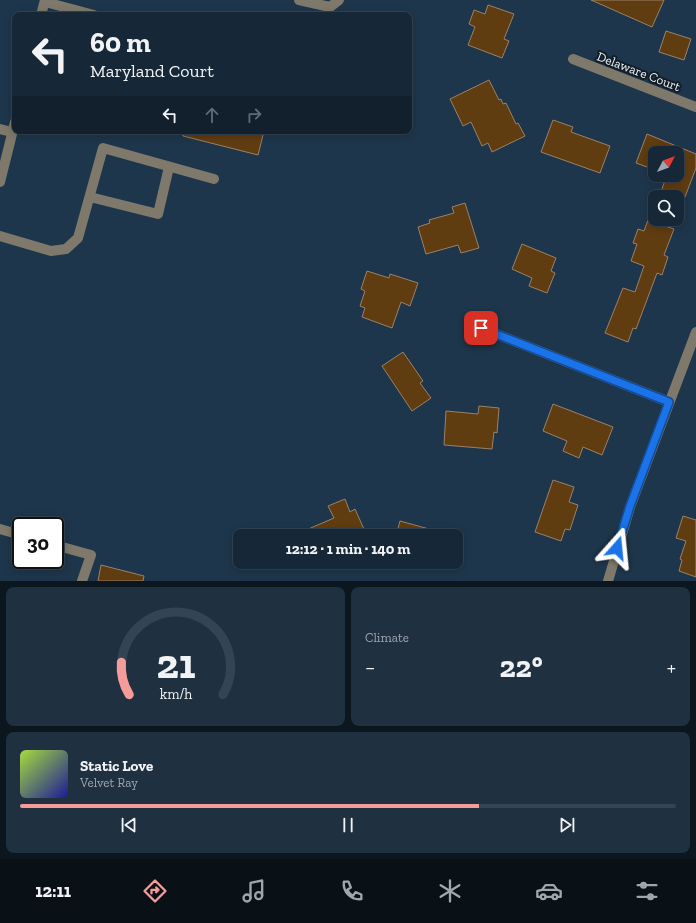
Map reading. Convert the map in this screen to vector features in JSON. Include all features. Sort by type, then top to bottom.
[{"type":"street","points":[[299,0],[330,7],[339,0]]},
{"type":"street","points":[[42,12],[45,1],[84,12]]},
{"type":"street","name":"Delaware Court","points":[[573,59],[696,107]]},
{"type":"street","points":[[0,129],[12,132],[0,182]]},
{"type":"street","points":[[0,236],[51,251],[66,249],[78,238],[103,148],[214,179]]},
{"type":"street","points":[[90,196],[158,214],[169,166]]},
{"type":"street","points":[[481,328],[669,402]]},
{"type":"street","points":[[608,581],[630,506],[696,332]]},
{"type":"street","points":[[0,530],[12,533]]},
{"type":"street","points":[[64,548],[91,555],[82,581]]},
{"type":"building","points":[[591,0],[664,0],[652,27]]},
{"type":"building","points":[[488,5],[514,14],[504,39],[509,41],[502,58],[468,45],[475,27],[469,24],[474,10],[485,14]]},
{"type":"building","points":[[666,31],[691,39],[684,60],[659,52]]},
{"type":"building","points":[[489,80],[499,100],[501,99],[503,104],[506,103],[516,124],[518,123],[525,136],[492,152],[488,143],[482,146],[471,122],[463,126],[450,99]]},
{"type":"building","points":[[553,120],[573,127],[571,132],[610,146],[600,173],[541,152]]},
{"type":"building","points":[[183,134],[263,134],[258,155],[183,136]]},
{"type":"building","points":[[647,134],[676,146],[648,146],[648,167],[636,163]]},
{"type":"building","points":[[684,149],[696,154],[696,168],[685,197],[684,190],[662,190],[664,182],[684,182]]},
{"type":"building","points":[[465,203],[479,248],[461,253],[458,245],[426,254],[418,227],[430,223],[429,220],[454,213],[452,207]]},
{"type":"building","points":[[648,220],[648,226],[665,226],[674,229],[664,255],[668,257],[662,275],[657,273],[636,329],[633,328],[628,342],[605,333],[623,288],[635,292],[644,266],[631,261],[637,244],[633,243],[638,229],[644,231]]},
{"type":"building","points":[[522,244],[556,258],[551,271],[555,273],[547,293],[529,286],[532,278],[512,269]]},
{"type":"building","points":[[367,271],[389,278],[390,274],[418,283],[410,306],[401,302],[392,328],[362,317],[365,308],[360,306],[365,291],[361,289]]},
{"type":"building","points":[[403,352],[423,381],[420,383],[431,398],[412,411],[382,366]]},
{"type":"building","points":[[553,404],[613,427],[602,455],[583,447],[579,458],[563,451],[567,441],[543,431]]},
{"type":"building","points":[[479,406],[499,408],[497,433],[494,432],[492,449],[444,445],[446,411],[478,414]]},
{"type":"building","points":[[553,480],[574,487],[569,502],[578,505],[570,530],[565,529],[561,541],[535,532]]},
{"type":"building","points":[[345,499],[350,512],[355,509],[364,529],[308,529],[334,518],[328,506]]},
{"type":"building","points":[[683,516],[696,520],[696,577],[679,571],[682,560],[680,559],[686,541],[676,538]]},
{"type":"building","points":[[400,521],[429,529],[398,529]]},
{"type":"building","points":[[101,565],[144,576],[143,581],[98,581]]},
{"type":"route","points":[[481,328],[669,402],[630,506],[617,548]]}]
